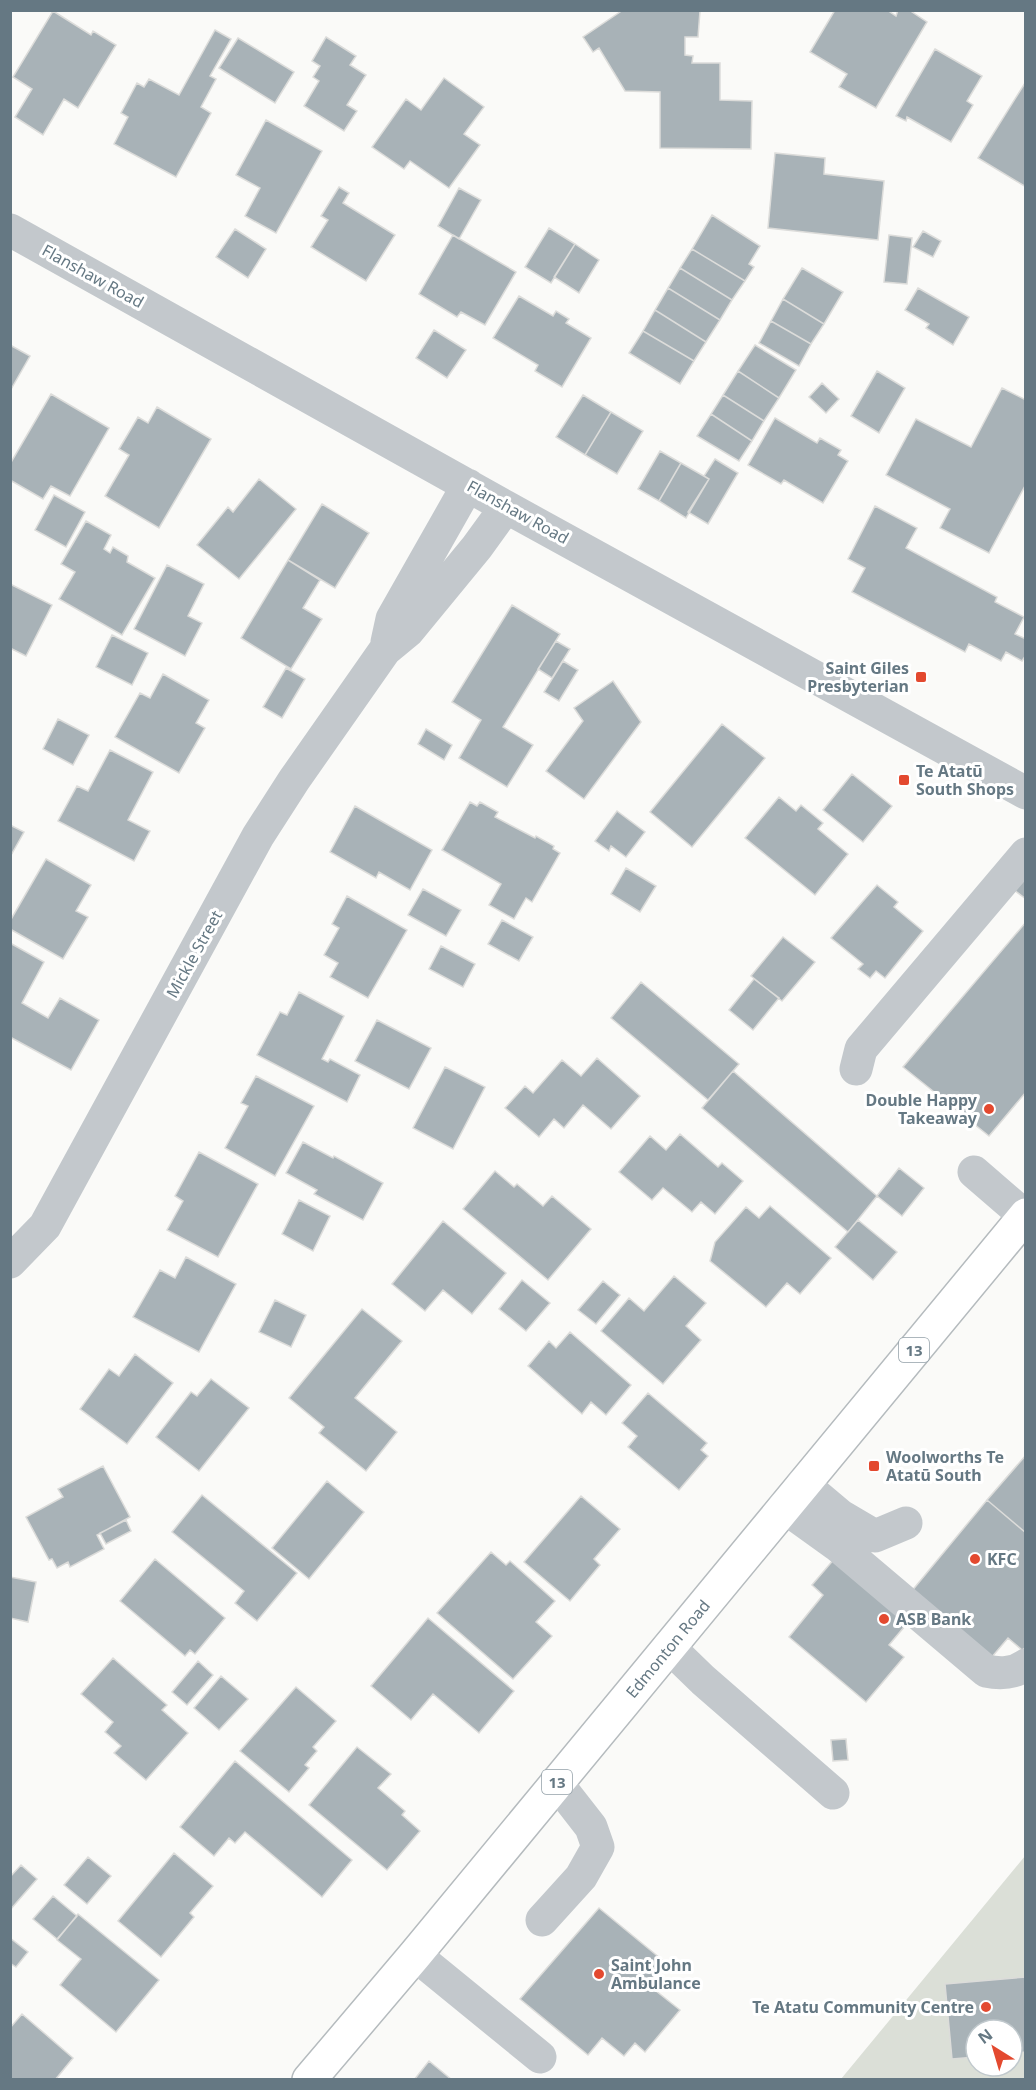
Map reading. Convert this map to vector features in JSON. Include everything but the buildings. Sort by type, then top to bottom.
[{"type":"main road","name":"Edmonton Road","points":[[309,2079],[415,1955],[1025,1216]]},
{"type":"street","name":"Flanshaw Road","points":[[10,230],[506,507],[1026,793]]},
{"type":"street","name":"Mickle Street","points":[[385,650],[392,619],[468,484]]},
{"type":"street","name":"Mickle Street","points":[[10,1262],[45,1226],[258,836],[294,780],[385,650],[408,631],[477,547],[506,507]]},
{"type":"street","points":[[856,1069],[861,1049],[1026,854]]},
{"type":"street","points":[[974,1172],[1025,1216]]},
{"type":"street","points":[[794,1495],[841,1516],[875,1536],[906,1523]]},
{"type":"street","points":[[794,1495],[837,1545],[986,1671],[1001,1674],[1026,1665]]},
{"type":"street","points":[[669,1647],[703,1680],[833,1793]]},
{"type":"street","points":[[542,1920],[581,1877],[598,1847],[591,1827],[556,1782]]},
{"type":"street","points":[[415,1955],[540,2057]]},
{"type":"shaded area","points":[[1025,1856],[1025,2079],[841,2079]]},
{"type":"place","name":"Saint Giles Presbyterian","points":[[921,677]]},
{"type":"place","name":"Te Atatū South Shops","points":[[904,780]]},
{"type":"place","name":"Double Happy Takeaway","points":[[989,1109]]},
{"type":"place","name":"Woolworths Te Atatū South","points":[[874,1466]]},
{"type":"place","name":"KFC","points":[[975,1559]]},
{"type":"place","name":"ASB Bank","points":[[884,1619]]},
{"type":"place","name":"Saint John Ambulance","points":[[599,1974]]},
{"type":"place","name":"Te Atatu Community Centre","points":[[986,2007]]}]
